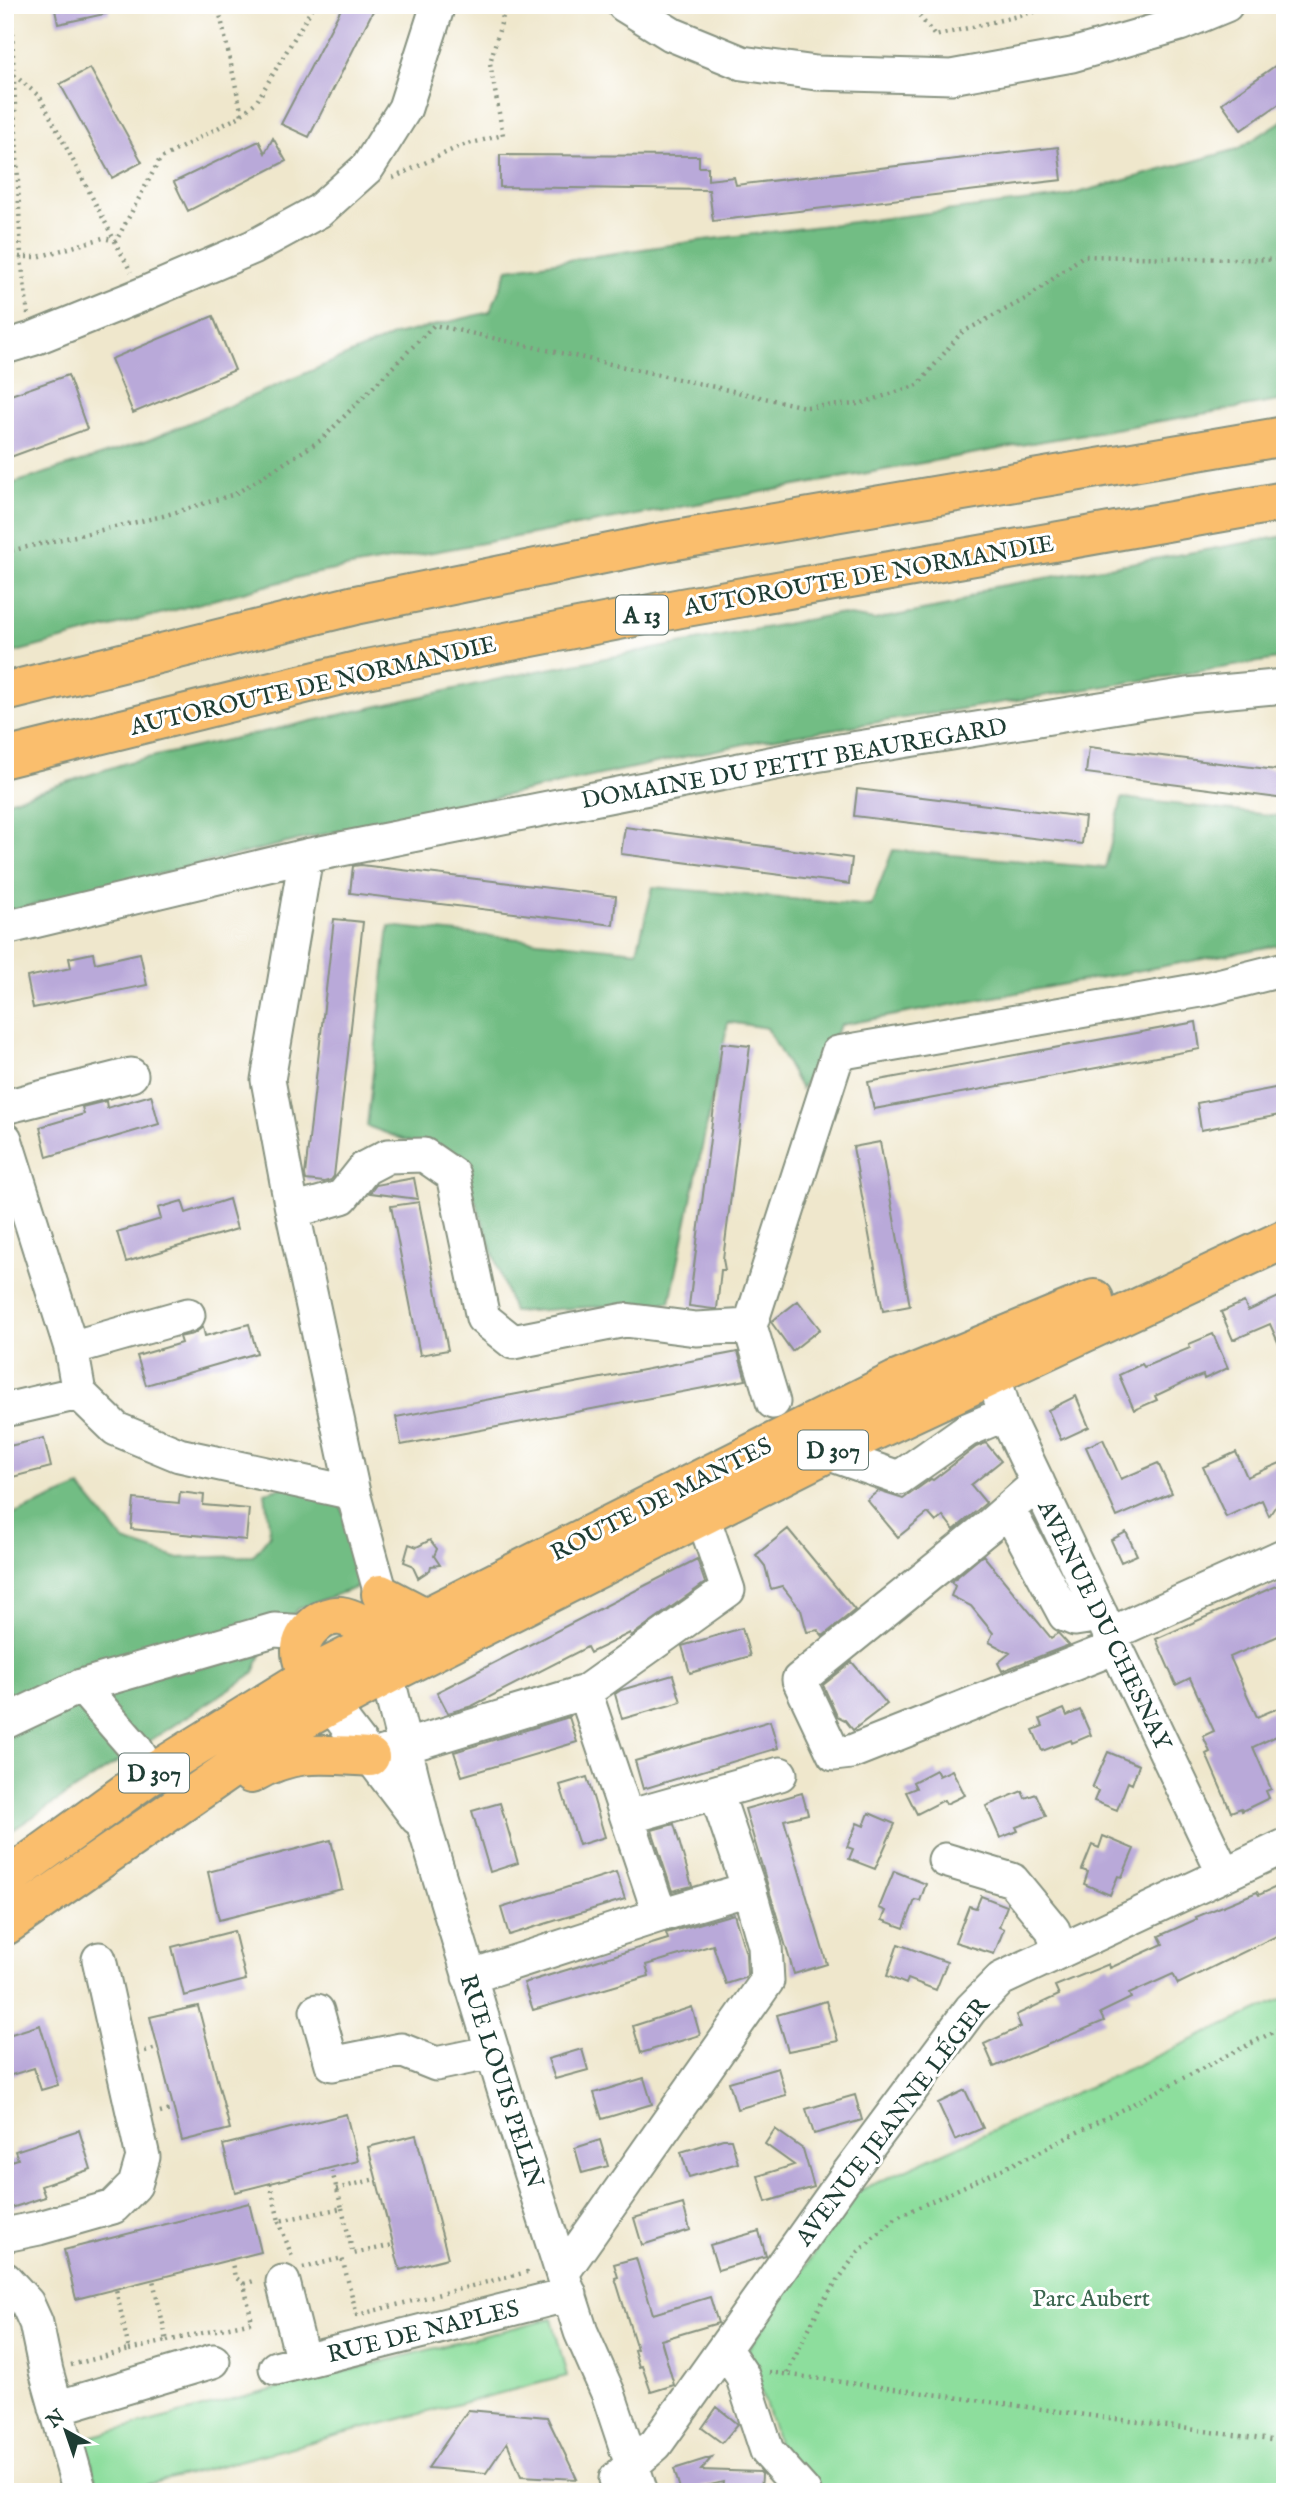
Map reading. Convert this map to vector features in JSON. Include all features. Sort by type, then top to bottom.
[{"type":"main road","points":[[5,692],[355,605],[658,543],[1285,436]]},
{"type":"main road","name":"AUTOROUTE DE NORMANDIE","points":[[5,758],[360,670],[681,608],[1285,501]]},
{"type":"main road","name":"ROUTE DE MANTES","points":[[386,1657],[427,1618],[895,1381],[1083,1304],[1285,1210]]},
{"type":"main road","name":"ROUTE DE MANTES","points":[[320,1691],[386,1657],[702,1514],[993,1373],[1285,1238]]},
{"type":"main road","points":[[381,1594],[427,1618]]},
{"type":"main road","points":[[320,1691],[302,1662],[301,1653],[303,1639],[319,1621],[342,1616],[359,1623],[386,1657]]},
{"type":"main road","name":"D 307","points":[[5,1880],[151,1774],[320,1691]]},
{"type":"main road","name":"D 307","points":[[9,1925],[294,1725],[320,1691]]},
{"type":"main road","points":[[199,1790],[215,1795],[268,1764],[295,1755],[387,1751]]},
{"type":"street","points":[[18,343],[253,247],[319,211],[368,167],[405,108],[438,5]]},
{"type":"street","points":[[624,5],[671,34],[742,63],[816,73],[951,77],[1072,55],[1180,24],[1226,5]]},
{"type":"street","name":"DOMAINE DU PETIT BEAUREGARD","points":[[5,928],[306,856],[815,755],[1187,695],[1285,686]]},
{"type":"street","points":[[306,856],[268,1080],[353,1493],[381,1594],[386,1657]]},
{"type":"street","points":[[773,1402],[750,1325],[838,1053],[1206,989],[1285,970]]},
{"type":"street","points":[[5,1107],[131,1075]]},
{"type":"street","points":[[5,1139],[71,1348],[79,1393],[117,1429],[179,1455],[353,1493]]},
{"type":"street","points":[[293,1211],[342,1197],[365,1168],[388,1156],[424,1155],[453,1175],[483,1318],[513,1342],[625,1320],[696,1329],[750,1325]]},
{"type":"street","points":[[71,1348],[188,1315]]},
{"type":"street","name":"AVENUE DU CHESNAY","points":[[993,1373],[1005,1414],[1224,1874]]},
{"type":"street","points":[[5,1410],[79,1393]]},
{"type":"street","points":[[827,1452],[899,1478],[967,1430],[1005,1414]]},
{"type":"street","points":[[1038,1483],[799,1680],[834,1754],[851,1752],[1109,1632],[1285,1555]]},
{"type":"street","points":[[1008,1509],[1065,1615],[1109,1632]]},
{"type":"street","points":[[387,1751],[585,1692],[728,1590],[702,1514]]},
{"type":"street","points":[[5,1722],[80,1686],[274,1630],[307,1632]]},
{"type":"street","name":"RUE LOUIS PELIN","points":[[386,1657],[387,1751]]},
{"type":"street","points":[[80,1686],[135,1748],[151,1774]]},
{"type":"street","name":"RUE LOUIS PELIN","points":[[320,1691],[387,1751],[425,1829],[493,2052],[557,2289],[581,2332],[591,2400],[627,2482]]},
{"type":"street","points":[[585,1692],[660,1915]]},
{"type":"street","points":[[628,1817],[780,1774]]},
{"type":"street","points":[[557,2289],[766,1981],[765,1946],[716,1791]]},
{"type":"street","name":"AVENUE JEANNE LÉGER","points":[[627,2482],[725,2350],[848,2174],[971,2009],[1002,1979],[1285,1846]]},
{"type":"street","points":[[945,1860],[1012,1880],[1053,1930],[1058,1951]]},
{"type":"street","points":[[469,1977],[749,1889]]},
{"type":"street","points":[[5,2235],[113,2207],[135,2185],[143,2157],[99,1959]]},
{"type":"street","points":[[317,2011],[332,2064],[401,2050],[436,2064],[493,2052]]},
{"type":"street","name":"RUE DE NAPLES","points":[[285,2272],[289,2365],[557,2289]]},
{"type":"street","points":[[5,2279],[27,2303],[31,2312],[80,2492]]},
{"type":"street","points":[[725,2350],[742,2375],[767,2451],[803,2492]]},
{"type":"street","points":[[56,2408],[214,2361]]},
{"type":"path","points":[[11,5],[21,258],[18,343]]},
{"type":"path","points":[[218,5],[242,115]]},
{"type":"path","points":[[116,241],[160,159],[242,115],[257,101],[314,5]]},
{"type":"path","points":[[383,184],[460,146],[503,135],[490,63],[506,5]]},
{"type":"path","points":[[911,5],[935,36],[1062,5]]},
{"type":"path","points":[[14,75],[40,97],[116,241],[141,295]]},
{"type":"path","points":[[5,257],[38,257],[103,238],[116,241]]},
{"type":"path","points":[[5,552],[163,516],[235,494],[321,440],[434,325],[805,407],[859,404],[918,385],[961,333],[1029,297],[1083,256],[1285,260]]},
{"type":"path","points":[[1285,2026],[1037,2153],[897,2217],[857,2253],[821,2304],[787,2373],[1285,2442]]},
{"type":"path","points":[[331,2168],[353,2254]]},
{"type":"path","points":[[337,2189],[376,2179]]},
{"type":"path","points":[[270,2183],[279,2221],[285,2272]]},
{"type":"path","points":[[279,2221],[342,2208]]},
{"type":"path","points":[[244,2284],[393,2245]]},
{"type":"path","points":[[342,2258],[357,2315],[527,2272],[557,2289]]},
{"type":"path","points":[[46,2371],[252,2322],[244,2284],[236,2277],[231,2259]]},
{"type":"path","points":[[153,2280],[167,2341]]},
{"type":"path","points":[[116,2289],[129,2350]]},
{"type":"green space","points":[[1285,119],[1285,400],[1032,443],[307,575],[5,655],[5,486],[149,440],[395,335],[490,312],[508,269],[704,240],[1063,197],[1238,149]]},
{"type":"green space","points":[[1285,536],[1285,658],[758,741],[307,838],[5,912],[5,802],[129,762],[522,674],[837,614],[874,620],[954,605],[988,588]]},
{"type":"green space","points":[[1122,798],[1285,817],[1285,944],[841,1025],[801,1089],[767,1028],[728,1022],[670,1302],[513,1312],[462,1161],[367,1126],[389,926],[637,951],[653,887],[871,906],[893,850],[1105,868]]},
{"type":"green space","points":[[331,1474],[366,1584],[298,1609],[265,1644],[254,1673],[5,1835],[5,1574],[14,1569],[10,1516],[80,1487],[124,1541],[176,1558],[253,1556],[270,1535],[265,1492]]},
{"type":"green space","name":"Parc Aubert","points":[[1285,1998],[1285,2492],[821,2492],[782,2455],[748,2350],[856,2192]]},
{"type":"green space","points":[[552,2318],[567,2376],[118,2492],[98,2492],[86,2438]]},
{"type":"building","points":[[54,5],[108,5],[109,13],[58,24]]},
{"type":"building","points":[[343,5],[376,5],[309,137],[281,124]]},
{"type":"building","points":[[1285,59],[1285,100],[1241,130],[1222,103]]},
{"type":"building","points":[[90,68],[142,162],[112,178],[60,84]]},
{"type":"building","points":[[273,138],[286,161],[188,211],[174,182],[259,141],[265,153]]},
{"type":"building","points":[[1058,147],[1062,180],[713,221],[709,190],[500,187],[500,155],[699,156],[699,167],[708,167],[708,180],[734,177],[736,185]]},
{"type":"building","points":[[213,316],[235,370],[133,413],[111,359]]},
{"type":"building","points":[[68,375],[87,429],[5,459],[5,397]]},
{"type":"building","points":[[1089,747],[1285,771],[1285,799],[1086,773]]},
{"type":"building","points":[[857,789],[1085,817],[1082,844],[854,816]]},
{"type":"building","points":[[625,827],[852,858],[849,884],[621,854]]},
{"type":"building","points":[[353,866],[616,896],[613,925],[350,893]]},
{"type":"building","points":[[334,919],[363,922],[334,1176],[324,1182],[306,1180],[305,1175]]},
{"type":"building","points":[[93,953],[95,963],[140,953],[147,985],[33,1008],[27,977],[71,968],[69,958]]},
{"type":"building","points":[[1196,1022],[1200,1049],[874,1109],[868,1082]]},
{"type":"building","points":[[722,1043],[750,1046],[723,1259],[725,1270],[721,1270],[717,1309],[713,1309],[689,1306]]},
{"type":"building","points":[[1285,1086],[1285,1114],[1201,1130],[1197,1103]]},
{"type":"building","points":[[151,1095],[159,1124],[47,1157],[40,1127],[84,1114],[82,1107],[106,1101],[107,1108]]},
{"type":"building","points":[[880,1142],[910,1306],[883,1311],[853,1147]]},
{"type":"building","points":[[414,1178],[418,1199],[370,1193],[376,1185]]},
{"type":"building","points":[[229,1199],[237,1229],[126,1262],[117,1232],[161,1219],[158,1208],[182,1201],[186,1213]]},
{"type":"building","points":[[419,1202],[448,1350],[420,1355],[391,1206]]},
{"type":"building","points":[[1285,1294],[1285,1358],[1270,1324],[1233,1340],[1221,1312],[1244,1302],[1248,1311]]},
{"type":"building","points":[[798,1301],[820,1329],[792,1351],[771,1322]]},
{"type":"building","points":[[249,1324],[257,1353],[146,1385],[137,1356],[181,1343],[179,1337],[193,1334],[203,1327],[205,1336]]},
{"type":"building","points":[[1213,1334],[1228,1368],[1204,1379],[1203,1375],[1187,1381],[1155,1396],[1157,1400],[1134,1410],[1119,1375],[1142,1364],[1144,1367],[1190,1348],[1189,1344]]},
{"type":"building","points":[[738,1352],[746,1380],[401,1445],[396,1417]]},
{"type":"building","points":[[1076,1396],[1089,1427],[1061,1440],[1048,1410]]},
{"type":"building","points":[[44,1438],[51,1467],[5,1479],[5,1447]]},
{"type":"building","points":[[1103,1439],[1121,1479],[1158,1463],[1172,1493],[1117,1517],[1086,1447]]},
{"type":"building","points":[[986,1443],[1001,1461],[971,1485],[986,1503],[954,1530],[943,1516],[936,1522],[928,1513],[898,1537],[867,1500],[878,1491],[903,1499],[976,1447]]},
{"type":"building","points":[[1236,1452],[1247,1477],[1285,1461],[1285,1492],[1269,1516],[1262,1500],[1226,1517],[1203,1467]]},
{"type":"building","points":[[180,1492],[204,1495],[203,1505],[249,1509],[246,1540],[131,1529],[134,1499],[179,1503]]},
{"type":"building","points":[[788,1529],[855,1610],[823,1636],[818,1630],[807,1632],[801,1610],[782,1586],[771,1589],[765,1566],[756,1555]]},
{"type":"building","points":[[1126,1532],[1137,1555],[1121,1562],[1111,1540]]},
{"type":"building","points":[[430,1540],[437,1549],[434,1556],[440,1565],[431,1566],[430,1570],[418,1578],[412,1565],[404,1562],[409,1544],[417,1547]]},
{"type":"building","points":[[983,1555],[1051,1638],[1058,1633],[1069,1645],[1002,1671],[998,1663],[1010,1653],[989,1642],[993,1633],[971,1606],[951,1596],[955,1586],[951,1582]]},
{"type":"building","points":[[697,1559],[705,1583],[631,1636],[630,1633],[590,1653],[587,1647],[472,1706],[448,1713],[437,1692]]},
{"type":"building","points":[[1285,1582],[1285,1633],[1230,1657],[1257,1717],[1285,1705],[1285,1732],[1253,1747],[1271,1789],[1266,1791],[1269,1798],[1242,1811],[1241,1808],[1231,1812],[1206,1754],[1210,1752],[1203,1736],[1214,1731],[1190,1678],[1176,1685],[1156,1639]]},
{"type":"building","points":[[742,1628],[750,1656],[690,1673],[682,1646]]},
{"type":"building","points":[[852,1662],[887,1704],[853,1730],[845,1720],[837,1716],[823,1685]]},
{"type":"building","points":[[673,1675],[681,1702],[622,1719],[615,1694]]},
{"type":"building","points":[[1064,1709],[1067,1716],[1080,1710],[1091,1735],[1042,1751],[1033,1730],[1043,1726],[1040,1719]]},
{"type":"building","points":[[569,1717],[577,1742],[462,1776],[454,1752]]},
{"type":"building","points":[[770,1721],[778,1748],[643,1789],[635,1761]]},
{"type":"building","points":[[1108,1752],[1139,1765],[1132,1784],[1128,1782],[1117,1810],[1094,1801],[1098,1791],[1092,1788]]},
{"type":"building","points":[[936,1770],[939,1776],[952,1770],[965,1795],[946,1804],[944,1800],[917,1814],[906,1792],[916,1788],[913,1782]]},
{"type":"building","points":[[587,1777],[605,1837],[579,1845],[560,1785]]},
{"type":"building","points":[[1022,1791],[1025,1798],[1036,1794],[1046,1816],[1016,1827],[1018,1831],[1000,1838],[986,1806]]},
{"type":"building","points":[[802,1793],[808,1814],[784,1820],[827,1964],[794,1974],[745,1809]]},
{"type":"building","points":[[500,1803],[518,1863],[490,1872],[472,1811]]},
{"type":"building","points":[[869,1813],[895,1824],[875,1869],[849,1859],[853,1849],[847,1847],[857,1823],[864,1826]]},
{"type":"building","points":[[674,1824],[692,1886],[672,1891],[652,1830]]},
{"type":"building","points":[[1103,1836],[1134,1849],[1122,1877],[1118,1876],[1110,1895],[1084,1884],[1088,1872],[1082,1870],[1092,1845],[1099,1848]]},
{"type":"building","points":[[331,1840],[342,1889],[219,1920],[208,1872]]},
{"type":"building","points":[[894,1871],[926,1884],[920,1901],[915,1900],[904,1928],[882,1920],[886,1911],[879,1908]]},
{"type":"building","points":[[616,1872],[625,1899],[509,1935],[501,1908]]},
{"type":"building","points":[[1285,1883],[1285,1932],[1178,1984],[1173,1974],[1129,1994],[1131,1998],[1100,2013],[1104,2021],[994,2067],[984,2044],[1021,2027],[1016,2015],[1059,1995],[1055,1986],[1109,1964],[1110,1968],[1163,1944],[1159,1936],[1197,1919],[1196,1917]]},
{"type":"building","points":[[981,1896],[1007,1906],[999,1927],[1004,1929],[994,1954],[955,1942],[969,1906],[976,1908]]},
{"type":"building","points":[[734,1914],[746,1954],[745,1978],[726,1984],[713,1945],[646,1965],[649,1976],[533,2010],[524,1983],[668,1939],[666,1933]]},
{"type":"building","points":[[234,1931],[246,1980],[184,1996],[172,1947]]},
{"type":"building","points":[[898,1944],[947,1962],[936,1990],[908,1979],[906,1984],[887,1976]]},
{"type":"building","points":[[826,2001],[838,2041],[788,2051],[777,2015]]},
{"type":"building","points":[[198,2006],[230,2129],[182,2141],[150,2017]]},
{"type":"building","points":[[692,2007],[700,2035],[641,2053],[633,2026]]},
{"type":"building","points":[[40,2025],[58,2085],[41,2090],[34,2068],[5,2077],[5,2036]]},
{"type":"building","points":[[582,2049],[588,2070],[555,2079],[548,2059]]},
{"type":"building","points":[[778,2068],[786,2095],[737,2109],[729,2082]]},
{"type":"building","points":[[644,2078],[652,2104],[602,2119],[594,2093]]},
{"type":"building","points":[[965,2090],[983,2128],[955,2140],[938,2103]]},
{"type":"building","points":[[855,2095],[862,2120],[814,2134],[806,2109]]},
{"type":"building","points":[[346,2114],[358,2161],[235,2192],[223,2145]]},
{"type":"building","points":[[775,2129],[803,2149],[814,2187],[766,2202],[758,2176],[794,2165],[765,2144]]},
{"type":"building","points":[[79,2130],[91,2169],[41,2186],[45,2197],[5,2210],[5,2163],[18,2159],[15,2151]]},
{"type":"building","points":[[416,2135],[448,2258],[400,2270],[368,2147]]},
{"type":"building","points":[[731,2139],[738,2163],[689,2177],[681,2152]]},
{"type":"building","points":[[600,2140],[608,2166],[582,2173],[575,2148]]},
{"type":"building","points":[[249,2203],[261,2252],[76,2299],[64,2250]]},
{"type":"building","points":[[683,2204],[690,2230],[642,2245],[634,2218]]},
{"type":"building","points":[[759,2231],[766,2256],[718,2270],[710,2245]]},
{"type":"building","points":[[636,2258],[653,2314],[710,2297],[718,2323],[661,2340],[674,2385],[651,2392],[642,2366],[639,2367],[634,2350],[637,2349],[615,2278],[618,2277],[614,2264]]},
{"type":"building","points":[[717,2407],[738,2424],[722,2443],[702,2428]]},
{"type":"building","points":[[468,2410],[547,2417],[577,2479],[521,2476],[507,2442],[486,2473],[428,2468]]},
{"type":"building","points":[[712,2457],[701,2470],[760,2472],[761,2492],[722,2492],[723,2482],[681,2492],[674,2469]]}]
